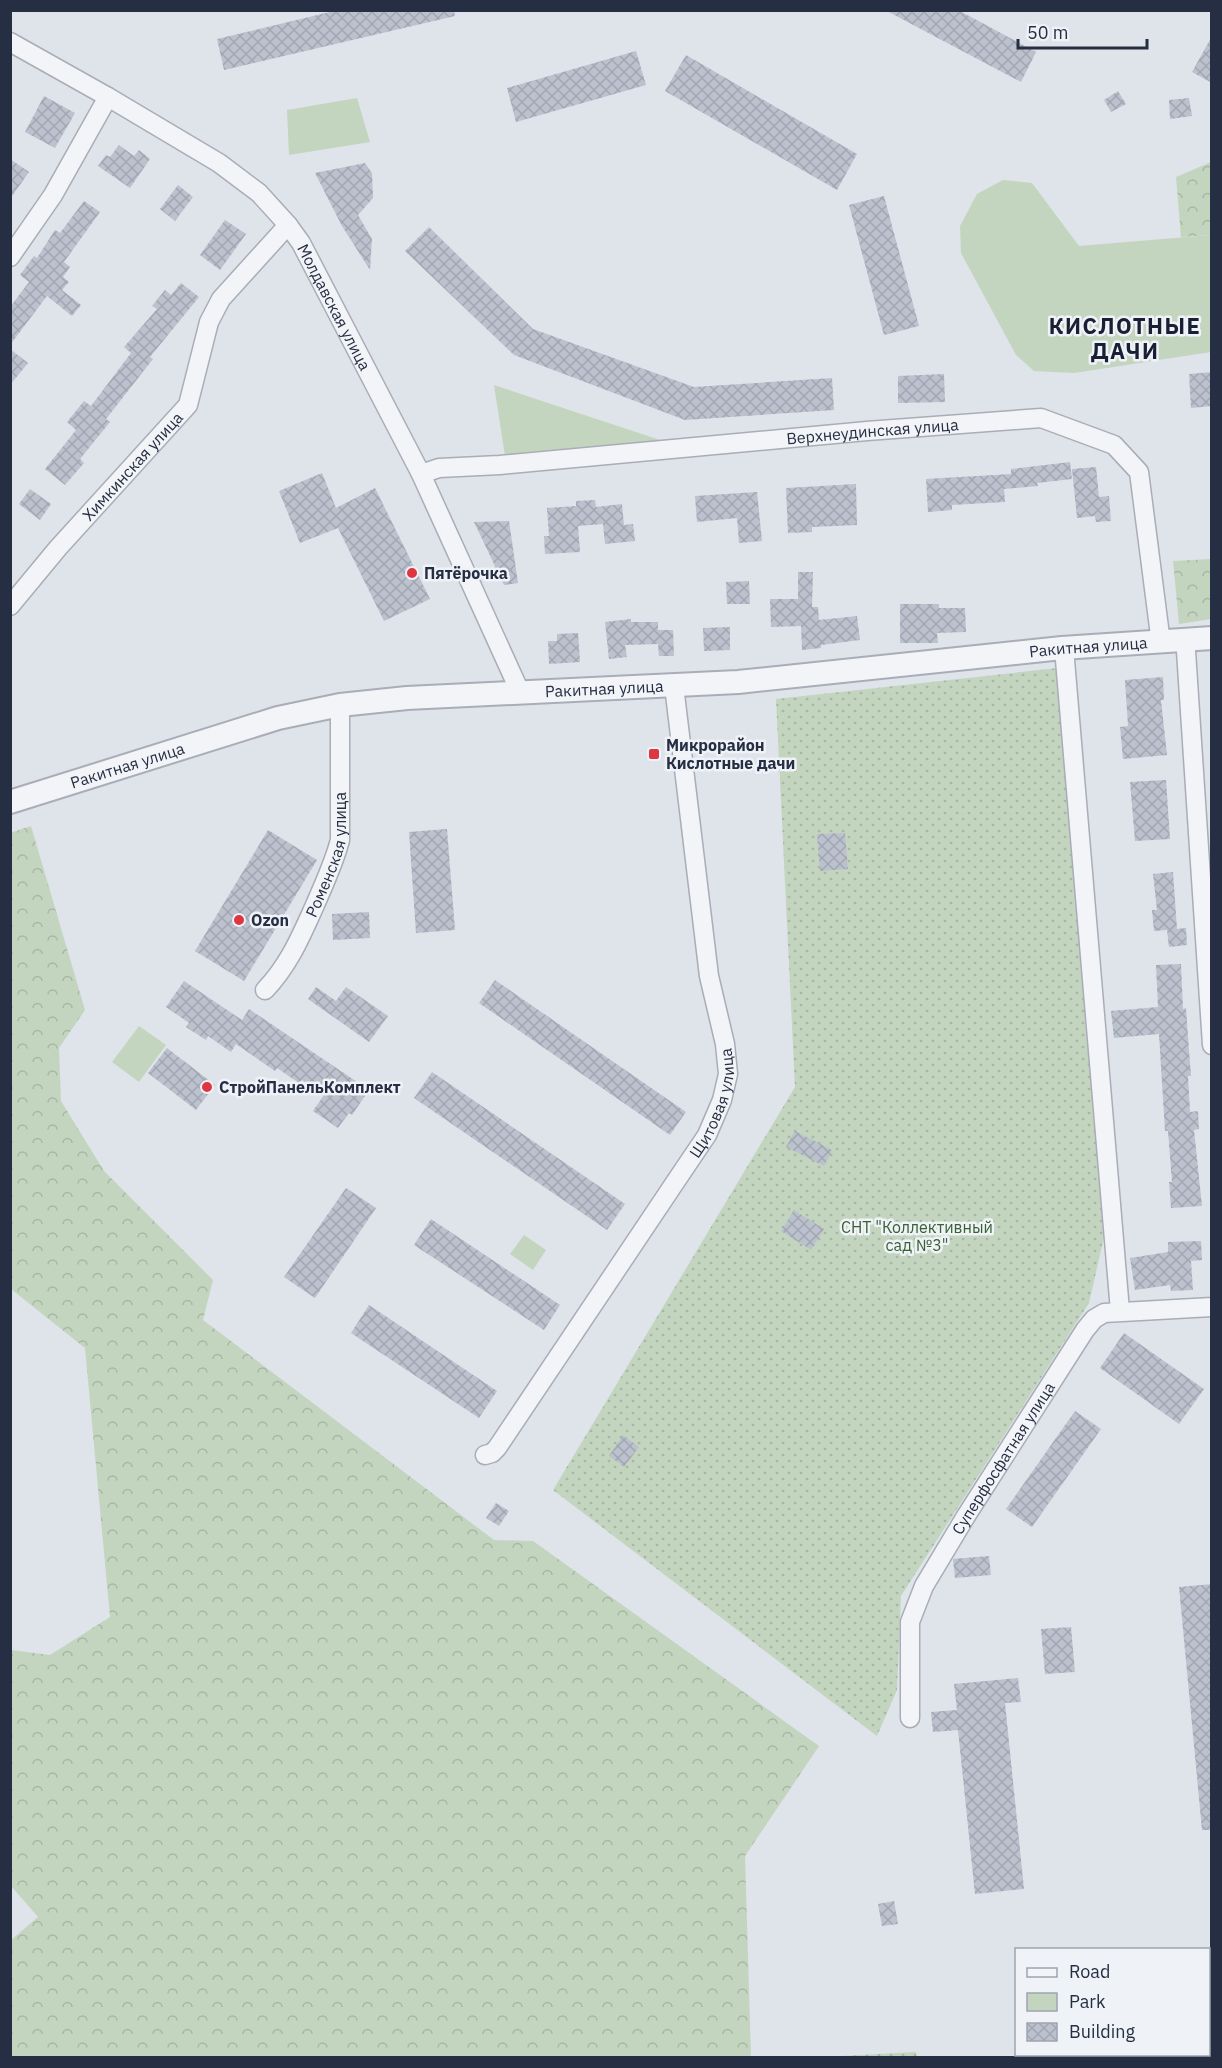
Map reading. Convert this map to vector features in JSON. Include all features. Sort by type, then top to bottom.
[{"type":"street","name":"Молдавская улица","points":[[10,42],[219,163],[259,193],[288,225],[301,243],[421,474],[521,694]]},
{"type":"street","points":[[10,257],[53,195],[108,97]]},
{"type":"street","name":"Химкинская улица","points":[[10,606],[58,548],[188,405],[209,322],[221,299],[288,225]]},
{"type":"street","name":"Верхнеудинская улица","points":[[421,474],[439,468],[500,465],[867,431],[1041,418],[1114,445],[1139,472],[1172,642],[1186,651],[1212,1045]]},
{"type":"street","name":"Ракитная улица","points":[[10,802],[278,718],[340,705],[407,698],[738,682],[1062,648],[1212,638]]},
{"type":"street","points":[[1062,648],[1067,684],[1120,1311]]},
{"type":"street","name":"Щитовая улица","points":[[485,1455],[497,1448],[707,1135],[722,1100],[728,1074],[725,1044],[709,976],[675,686]]},
{"type":"street","name":"Роменская улица","points":[[265,990],[291,957],[335,859],[340,840],[340,705]]},
{"type":"street","name":"Суперфосфатная улица","points":[[910,1718],[910,1622],[924,1586],[966,1516],[1094,1319],[1104,1313],[1120,1311],[1212,1307]]},
{"type":"green space","points":[[357,98],[370,142],[289,155],[287,110]]},
{"type":"green space","points":[[1211,162],[1211,235],[1181,237],[1176,177]]},
{"type":"green space","points":[[1003,180],[1032,183],[1079,246],[1211,235],[1211,352],[1074,373],[1034,371],[1016,355],[961,253],[960,226],[977,194]]},
{"type":"green space","points":[[494,385],[666,442],[505,456]]},
{"type":"green space","points":[[1211,559],[1211,619],[1179,624],[1173,561]]},
{"type":"green space","name":"СНТ \"Коллективный сад №3\"","points":[[1058,668],[1107,1224],[1089,1303],[901,1596],[897,1690],[877,1736],[553,1490],[795,1087],[776,699]]},
{"type":"green space","points":[[31,826],[85,1010],[59,1048],[61,1101],[104,1171],[213,1280],[203,1320],[494,1540],[533,1541],[819,1746],[745,1856],[751,2057],[11,2057],[11,1940],[38,1917],[11,1886],[11,1650],[50,1655],[110,1617],[85,1348],[11,1289],[10,833]]},
{"type":"green space","points":[[139,1026],[166,1045],[139,1082],[112,1062]]},
{"type":"green space","points":[[524,1235],[546,1250],[533,1270],[510,1254]]},
{"type":"green space","points":[[916,2052],[917,2057],[822,2057]]},
{"type":"building","points":[[338,10],[454,10],[455,16],[224,70],[217,39]]},
{"type":"building","points":[[885,10],[958,10],[1036,52],[1021,82]]},
{"type":"building","points":[[1212,36],[1212,83],[1192,72]]},
{"type":"building","points":[[636,51],[646,85],[516,122],[507,88]]},
{"type":"building","points":[[686,55],[857,154],[837,190],[665,91]]},
{"type":"building","points":[[1118,91],[1126,104],[1111,112],[1104,100]]},
{"type":"building","points":[[44,96],[75,113],[55,148],[25,132]]},
{"type":"building","points":[[1189,98],[1192,116],[1170,119],[1169,100]]},
{"type":"building","points":[[119,145],[134,156],[139,150],[150,159],[130,188],[98,166],[106,155],[110,157]]},
{"type":"building","points":[[10,159],[29,172],[10,199]]},
{"type":"building","points":[[365,163],[372,173],[373,198],[358,215],[372,239],[370,270],[342,226],[315,173]]},
{"type":"building","points":[[178,185],[193,197],[175,221],[160,209]]},
{"type":"building","points":[[884,196],[919,326],[884,335],[849,205]]},
{"type":"building","points":[[84,201],[100,212],[64,262],[70,267],[63,277],[69,282],[62,290],[81,305],[72,316],[47,296],[10,345],[10,307],[29,282],[20,275],[34,256],[37,258],[55,230],[60,233]]},
{"type":"building","points":[[225,220],[246,234],[220,270],[200,255]]},
{"type":"building","points":[[429,227],[533,329],[694,387],[832,378],[834,410],[685,420],[514,355],[405,251]]},
{"type":"building","points":[[181,283],[199,297],[150,357],[153,359],[106,419],[110,422],[80,459],[84,463],[65,485],[45,469],[76,430],[67,422],[84,401],[91,406],[131,353],[124,347],[157,309],[152,306],[165,290],[171,295]]},
{"type":"building","points":[[10,349],[28,363],[10,385]]},
{"type":"building","points":[[1212,372],[1212,406],[1191,408],[1189,374]]},
{"type":"building","points":[[944,374],[945,402],[898,403],[898,376]]},
{"type":"building","points":[[1070,462],[1072,479],[1037,483],[1038,486],[1004,489],[1005,502],[952,505],[952,510],[928,512],[926,479],[1011,474],[1011,469]]},
{"type":"building","points":[[1096,467],[1099,497],[1109,496],[1111,521],[1096,522],[1095,516],[1077,518],[1072,469]]},
{"type":"building","points":[[322,473],[336,508],[375,488],[430,599],[384,621],[338,528],[300,543],[279,491]]},
{"type":"building","points":[[856,484],[857,525],[812,527],[812,532],[788,533],[786,488]]},
{"type":"building","points":[[30,489],[51,504],[40,520],[19,504]]},
{"type":"building","points":[[757,492],[762,541],[739,543],[737,518],[697,522],[695,496]]},
{"type":"building","points":[[595,500],[596,507],[622,504],[624,525],[633,524],[635,541],[605,544],[603,524],[578,526],[580,552],[545,554],[544,536],[549,536],[547,508],[576,506],[576,501]]},
{"type":"building","points":[[509,521],[518,583],[504,585],[474,522]]},
{"type":"building","points":[[798,572],[813,572],[812,607],[818,607],[819,620],[857,616],[860,640],[802,650],[801,626],[771,627],[770,599],[798,599]]},
{"type":"building","points":[[749,581],[750,604],[727,604],[726,582]]},
{"type":"building","points":[[900,604],[939,604],[939,608],[965,608],[966,632],[937,633],[938,643],[900,643]]},
{"type":"building","points":[[631,619],[631,622],[658,622],[658,630],[673,630],[674,656],[659,656],[658,644],[625,645],[627,657],[609,659],[605,622]]},
{"type":"building","points":[[730,627],[730,650],[704,651],[703,628]]},
{"type":"building","points":[[578,633],[580,662],[549,664],[548,641],[557,641],[557,634]]},
{"type":"building","points":[[1163,677],[1164,700],[1161,700],[1167,755],[1123,759],[1120,727],[1128,726],[1125,680]]},
{"type":"building","points":[[1166,780],[1170,839],[1135,841],[1130,782]]},
{"type":"building","points":[[447,829],[455,930],[416,933],[409,832]]},
{"type":"building","points":[[268,830],[317,860],[244,981],[195,951]]},
{"type":"building","points":[[845,833],[848,869],[820,871],[817,834]]},
{"type":"building","points":[[1173,872],[1177,929],[1186,928],[1187,945],[1169,947],[1167,930],[1154,931],[1152,910],[1157,910],[1153,874]]},
{"type":"building","points":[[369,912],[370,938],[333,940],[332,914]]},
{"type":"building","points":[[1181,964],[1183,1009],[1186,1008],[1191,1076],[1188,1076],[1190,1112],[1198,1111],[1199,1129],[1194,1130],[1202,1206],[1171,1208],[1169,1182],[1172,1182],[1168,1131],[1165,1131],[1159,1034],[1114,1038],[1111,1011],[1158,1007],[1156,965]]},
{"type":"building","points":[[495,980],[686,1112],[670,1135],[479,1003]]},
{"type":"building","points":[[184,981],[242,1020],[249,1009],[369,1090],[352,1115],[349,1113],[338,1128],[313,1111],[324,1095],[302,1080],[299,1083],[277,1068],[275,1071],[236,1044],[231,1052],[208,1036],[206,1040],[186,1027],[189,1023],[166,1007]]},
{"type":"building","points":[[316,987],[336,1001],[346,987],[388,1016],[369,1042],[308,999]]},
{"type":"building","points":[[167,1048],[215,1085],[196,1110],[148,1073]]},
{"type":"building","points":[[432,1072],[625,1204],[607,1230],[414,1098]]},
{"type":"building","points":[[795,1131],[832,1150],[824,1166],[786,1147]]},
{"type":"building","points":[[346,1188],[376,1208],[315,1298],[284,1277]]},
{"type":"building","points":[[794,1210],[824,1229],[811,1250],[781,1231]]},
{"type":"building","points":[[431,1219],[560,1305],[544,1330],[414,1245]]},
{"type":"building","points":[[1201,1241],[1202,1260],[1191,1261],[1193,1290],[1171,1291],[1170,1285],[1135,1290],[1130,1258],[1168,1252],[1168,1242]]},
{"type":"building","points":[[369,1305],[497,1391],[479,1418],[351,1333]]},
{"type":"building","points":[[1124,1333],[1204,1389],[1179,1424],[1100,1368]]},
{"type":"building","points":[[1075,1411],[1101,1429],[1032,1527],[1006,1509]]},
{"type":"building","points":[[623,1435],[639,1447],[624,1467],[609,1456]]},
{"type":"building","points":[[496,1503],[509,1511],[499,1526],[486,1518]]},
{"type":"building","points":[[989,1556],[991,1575],[955,1578],[953,1559]]},
{"type":"building","points":[[1212,1584],[1212,1830],[1202,1830],[1179,1587]]},
{"type":"building","points":[[1071,1627],[1075,1672],[1045,1674],[1041,1629]]},
{"type":"building","points":[[1018,1678],[1021,1702],[1005,1703],[1024,1889],[975,1894],[958,1730],[933,1732],[931,1712],[957,1710],[954,1684]]},
{"type":"building","points":[[894,1901],[898,1924],[882,1926],[878,1904]]},
{"type":"place","name":"Пятёрочка","points":[[412,573]]},
{"type":"place","name":"Микрорайон Кислотные дачи","points":[[654,754]]},
{"type":"place","name":"Ozon","points":[[239,920]]},
{"type":"place","name":"СтройПанельКомплект","points":[[207,1087]]},
{"type":"district","name":"КИСЛОТНЫЕ ДАЧИ","points":[[1125,338]]}]
